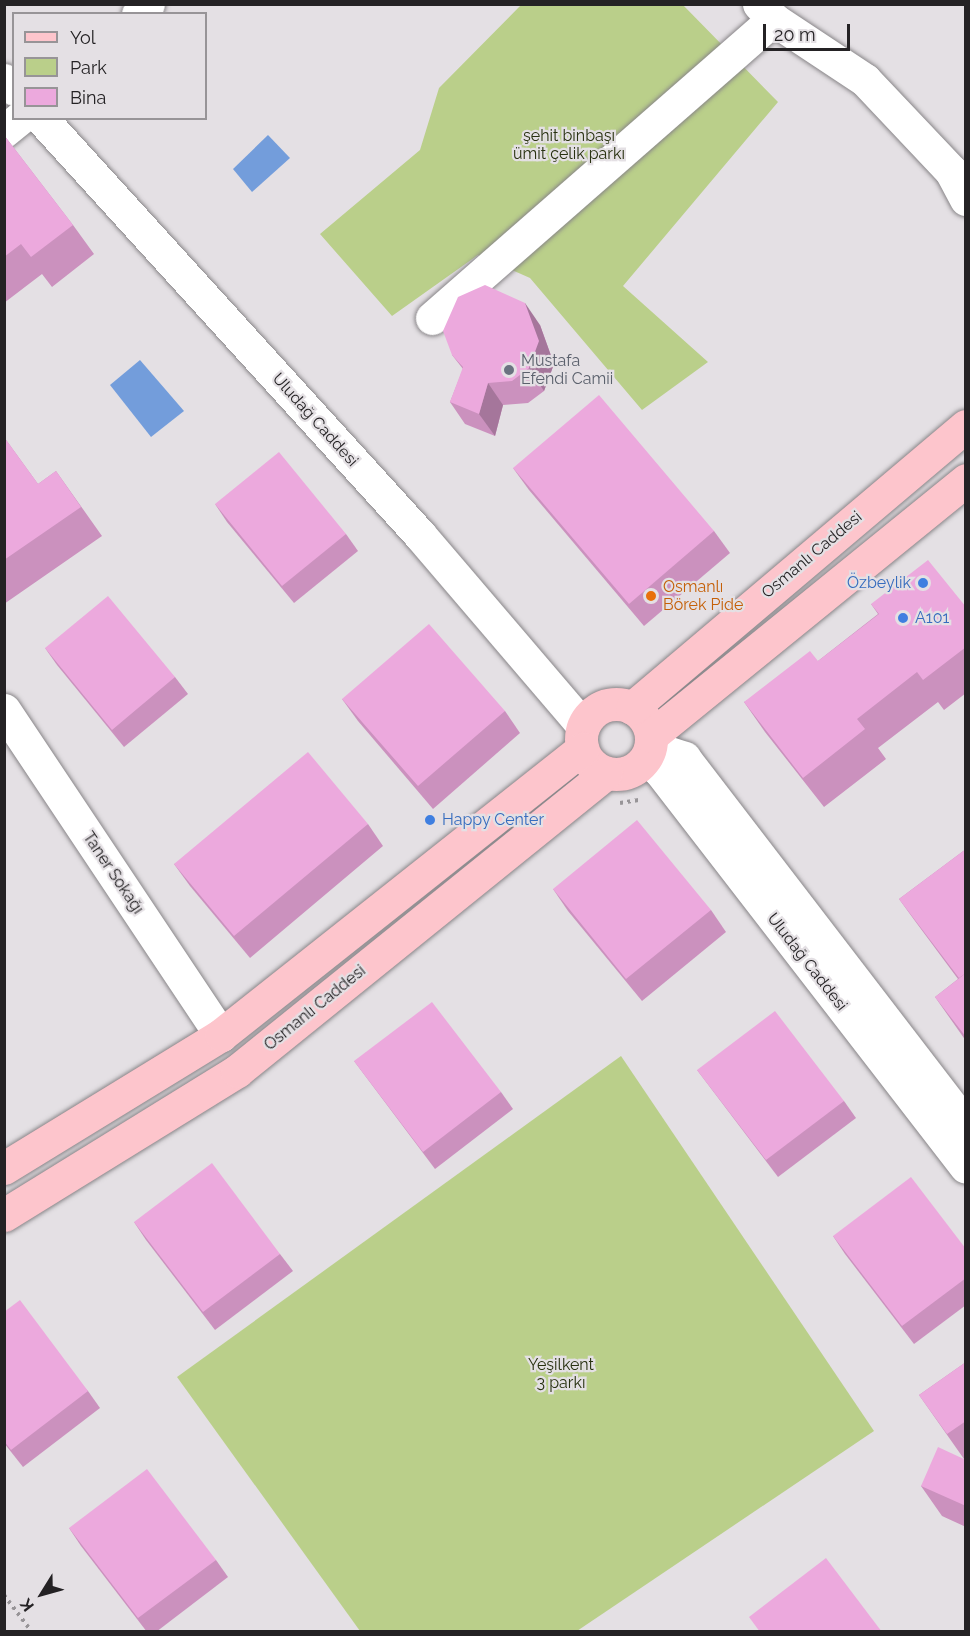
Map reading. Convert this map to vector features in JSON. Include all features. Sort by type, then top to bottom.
[{"type":"main road","name":"Osmanlı Caddesi","points":[[632,708],[966,426]]},
{"type":"main road","points":[[583,738],[595,768],[606,774],[629,773],[650,747],[966,480]]},
{"type":"main road","points":[[4,1168],[221,1035],[583,738],[598,709],[621,704],[642,715],[650,747]]},
{"type":"main road","name":"Osmanlı Caddesi","points":[[4,1215],[237,1071],[606,774]]},
{"type":"street","points":[[432,318],[766,12],[865,80],[951,171],[966,199]]},
{"type":"street","points":[[4,131],[18,120]]},
{"type":"street","name":"Uludağ Caddesi","points":[[43,120],[420,535],[583,738]]},
{"type":"street","name":"Taner Sokağı","points":[[4,711],[221,1035]]},
{"type":"street","points":[[650,747],[684,758],[966,1125]]},
{"type":"street","name":"Uludağ Caddesi","points":[[650,747],[660,771],[966,1167]]},
{"type":"path","points":[[4,1595],[32,1632]]},
{"type":"green space","name":"şehit binbaşı ümit çelik parkı","points":[[521,5],[683,5],[778,102],[623,286],[708,362],[642,410],[530,278],[478,255],[392,316],[320,234],[420,150],[439,88]]},
{"type":"green space","name":"Yeşilkent 3 parkı","points":[[621,1056],[874,1431],[577,1631],[360,1631],[177,1377]]},
{"type":"water","points":[[268,135],[290,158],[252,192],[233,169]]},
{"type":"water","points":[[140,360],[184,411],[151,437],[110,385]]},
{"type":"building","points":[[4,135],[73,225],[31,257],[21,244],[4,257]]},
{"type":"building","name":"Mustafa Efendi Camii","points":[[485,285],[525,303],[539,341],[529,368],[512,381],[488,383],[479,414],[450,402],[463,367],[452,355],[443,331],[458,297]]},
{"type":"building","points":[[599,395],[714,531],[629,604],[513,468]]},
{"type":"building","points":[[4,437],[38,484],[56,471],[81,507],[4,560]]},
{"type":"building","points":[[279,452],[346,534],[282,586],[215,504]]},
{"type":"building","points":[[928,560],[966,607],[966,647],[923,680],[917,672],[857,719],[865,729],[803,778],[744,702],[810,651],[818,661],[879,614],[871,604]]},
{"type":"building","points":[[108,596],[175,677],[112,730],[45,648]]},
{"type":"building","points":[[429,624],[505,711],[418,786],[342,699]]},
{"type":"building","points":[[308,752],[368,824],[234,936],[174,864]]},
{"type":"building","points":[[637,820],[711,910],[626,979],[553,889]]},
{"type":"building","points":[[966,849],[966,973],[959,978],[899,899]]},
{"type":"building","points":[[966,973],[966,1037],[935,997]]},
{"type":"building","points":[[432,1002],[501,1092],[423,1152],[354,1061]]},
{"type":"building","points":[[775,1011],[844,1101],[766,1160],[697,1070]]},
{"type":"building","points":[[212,1163],[280,1254],[203,1312],[134,1222]]},
{"type":"building","points":[[911,1177],[966,1249],[966,1278],[902,1326],[833,1236]]},
{"type":"building","points":[[20,1300],[88,1391],[11,1450],[4,1441],[4,1312]]},
{"type":"building","points":[[966,1362],[966,1421],[947,1434],[919,1395]]},
{"type":"building","points":[[938,1447],[966,1460],[966,1506],[921,1486]]},
{"type":"building","points":[[147,1469],[216,1560],[138,1618],[69,1528]]},
{"type":"building","points":[[826,1558],[882,1632],[760,1632],[749,1617]]},
{"type":"place","name":"Mustafa Efendi Camii","points":[[509,370]]},
{"type":"place","name":"Özbeylik","points":[[923,583]]},
{"type":"place","name":"Osmanlı Börek Pide","points":[[651,596]]},
{"type":"place","name":"A101","points":[[903,618]]},
{"type":"place","name":"Happy Center","points":[[430,820]]}]
